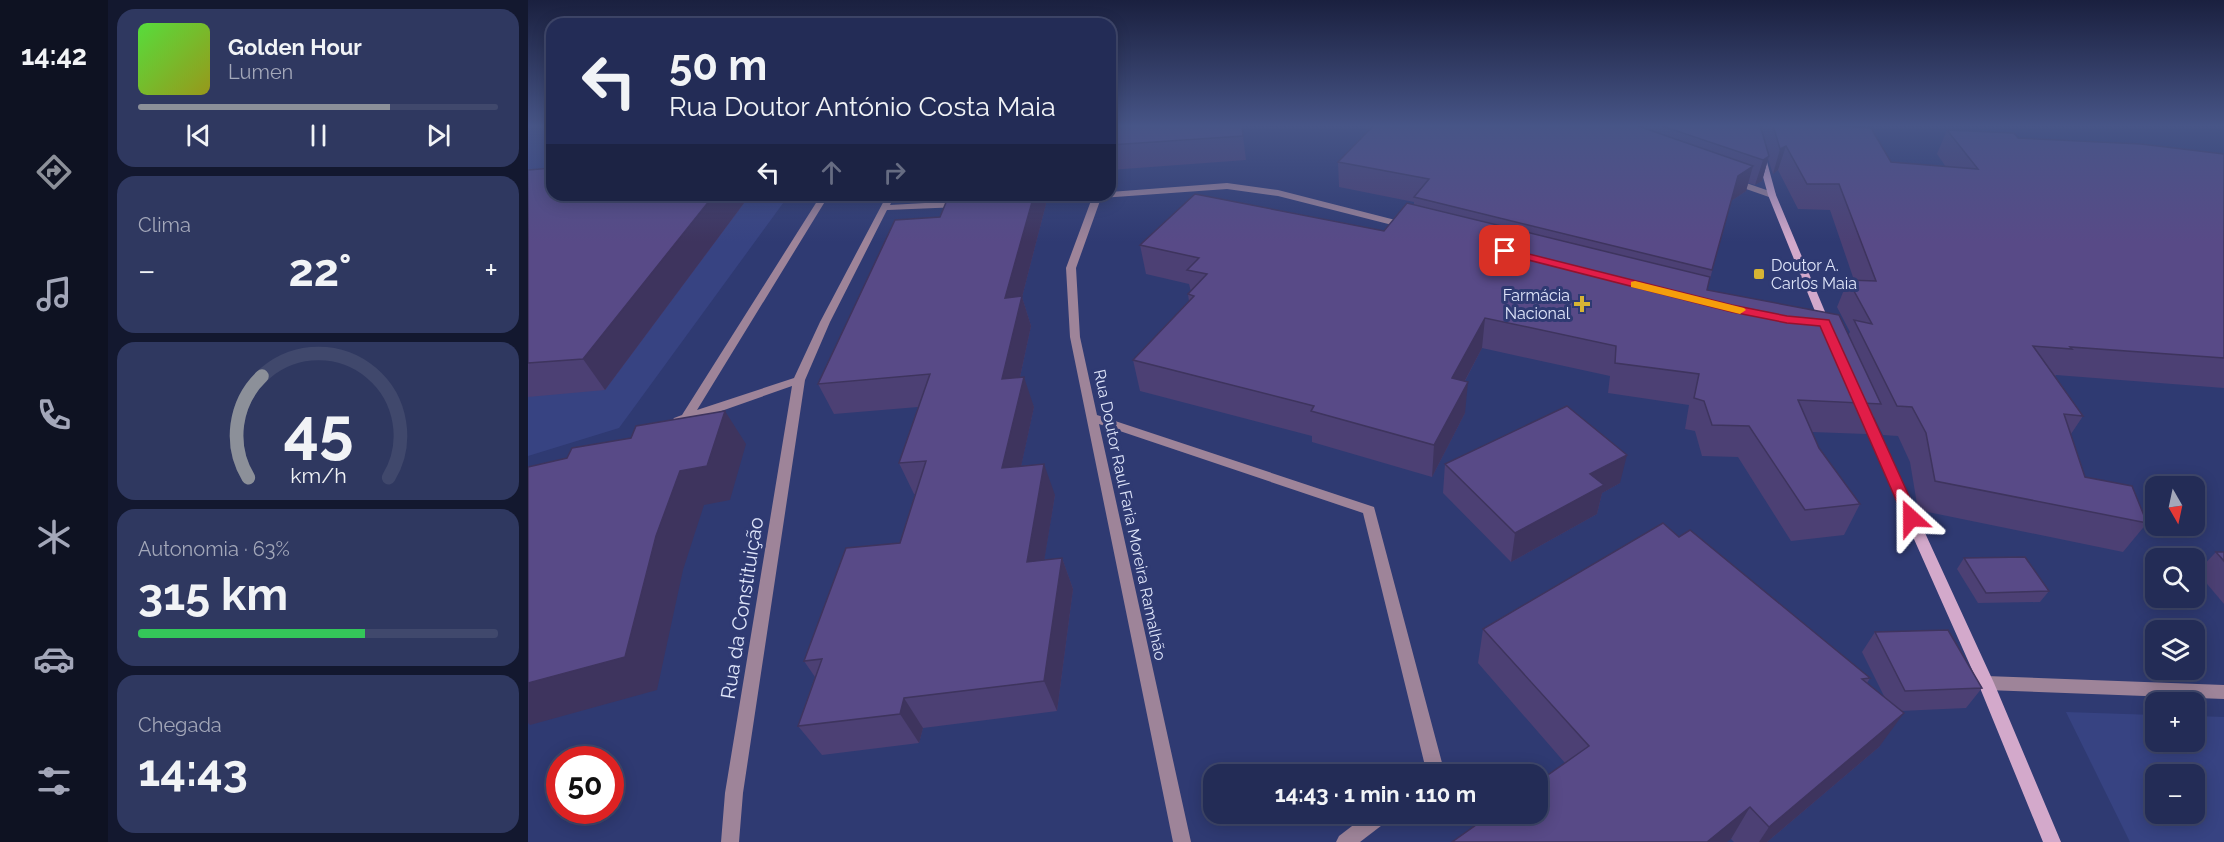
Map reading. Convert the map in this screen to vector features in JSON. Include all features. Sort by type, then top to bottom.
[{"type":"main road","points":[[1764,164],[1772,195],[1820,322],[1831,340]]},
{"type":"main road","points":[[1859,401],[1986,683],[2052,842]]},
{"type":"street","points":[[1726,178],[1772,195]]},
{"type":"street","points":[[1116,195],[1227,186],[1278,193],[1414,228]]},
{"type":"street","points":[[686,419],[821,201]]},
{"type":"street","name":"Rua da Constituição","points":[[730,842],[734,793],[799,380],[825,322],[887,201]]},
{"type":"street","name":"Rua Doutor Raul Faria Moreira Ramalhão","points":[[1095,201],[1071,268],[1075,337],[1182,842]]},
{"type":"street","points":[[883,208],[966,204]]},
{"type":"street","points":[[663,426],[799,380]]},
{"type":"street","points":[[1092,417],[1370,510],[1434,764]]},
{"type":"street","points":[[1986,683],[2224,692]]},
{"type":"street","points":[[1345,842],[1369,824]]},
{"type":"shaded area","points":[[528,164],[546,164],[546,201],[785,201],[619,428],[528,456]]},
{"type":"shaded area","points":[[2066,712],[2145,715],[2145,752],[2205,752],[2205,716],[2224,717],[2224,842],[2130,842]]},
{"type":"building","points":[[1350,164],[1753,166],[1738,176],[1712,270],[1414,197],[1429,179]]},
{"type":"building","points":[[1796,164],[1920,164],[1978,169],[1974,164],[2224,164],[2224,358],[2033,346],[2083,416],[2064,414],[2085,477],[2132,486],[2145,523],[1935,481],[1926,433],[1912,407],[1897,406],[1854,320],[1872,324],[1848,280],[1876,281],[1839,184],[1807,184]]},
{"type":"building","points":[[546,168],[546,201],[709,201],[583,359],[528,363],[528,170]]},
{"type":"building","points":[[1195,194],[1384,231],[1407,203],[1710,277],[1707,290],[1839,315],[1881,404],[1798,400],[1819,448],[1860,504],[1805,510],[1749,426],[1712,425],[1704,401],[1694,398],[1699,374],[1615,363],[1616,346],[1485,318],[1452,378],[1468,382],[1434,445],[1311,411],[1314,406],[1133,360],[1194,296],[1188,294],[1207,274],[1187,270],[1199,258],[1140,245]]},
{"type":"building","points":[[947,201],[1032,201],[1005,298],[1022,296],[1002,379],[1024,377],[1002,468],[1044,464],[1027,562],[1062,558],[1044,681],[904,698],[900,714],[798,726],[822,659],[804,661],[846,548],[900,543],[926,461],[899,463],[930,374],[818,384],[895,220],[940,217]]},
{"type":"building","points":[[1567,406],[1627,455],[1590,474],[1604,485],[1515,533],[1445,464]]},
{"type":"building","points":[[725,411],[707,466],[680,471],[656,536],[625,657],[528,683],[528,467],[567,458],[572,448],[631,438],[636,426]]},
{"type":"building","points":[[1663,523],[1679,537],[1690,530],[1870,678],[1862,679],[1904,713],[1769,827],[1750,807],[1707,842],[1452,842],[1477,824],[1548,824],[1548,775],[1589,746],[1483,629]]},
{"type":"building","points":[[2216,552],[2224,552],[2224,561]]},
{"type":"building","points":[[2025,557],[2049,591],[1986,593],[1964,558]]},
{"type":"building","points":[[1948,630],[1982,688],[1905,691],[1875,632]]},
{"type":"slow traffic","points":[[1635,284],[1740,310]]},
{"type":"place","name":"Doutor A. Carlos Maia","points":[[1759,274]]},
{"type":"place","name":"Farmácia Nacional","points":[[1582,304]]},
{"type":"route","points":[[1505,251],[1732,309],[1787,320],[1824,323],[1911,518]]}]
